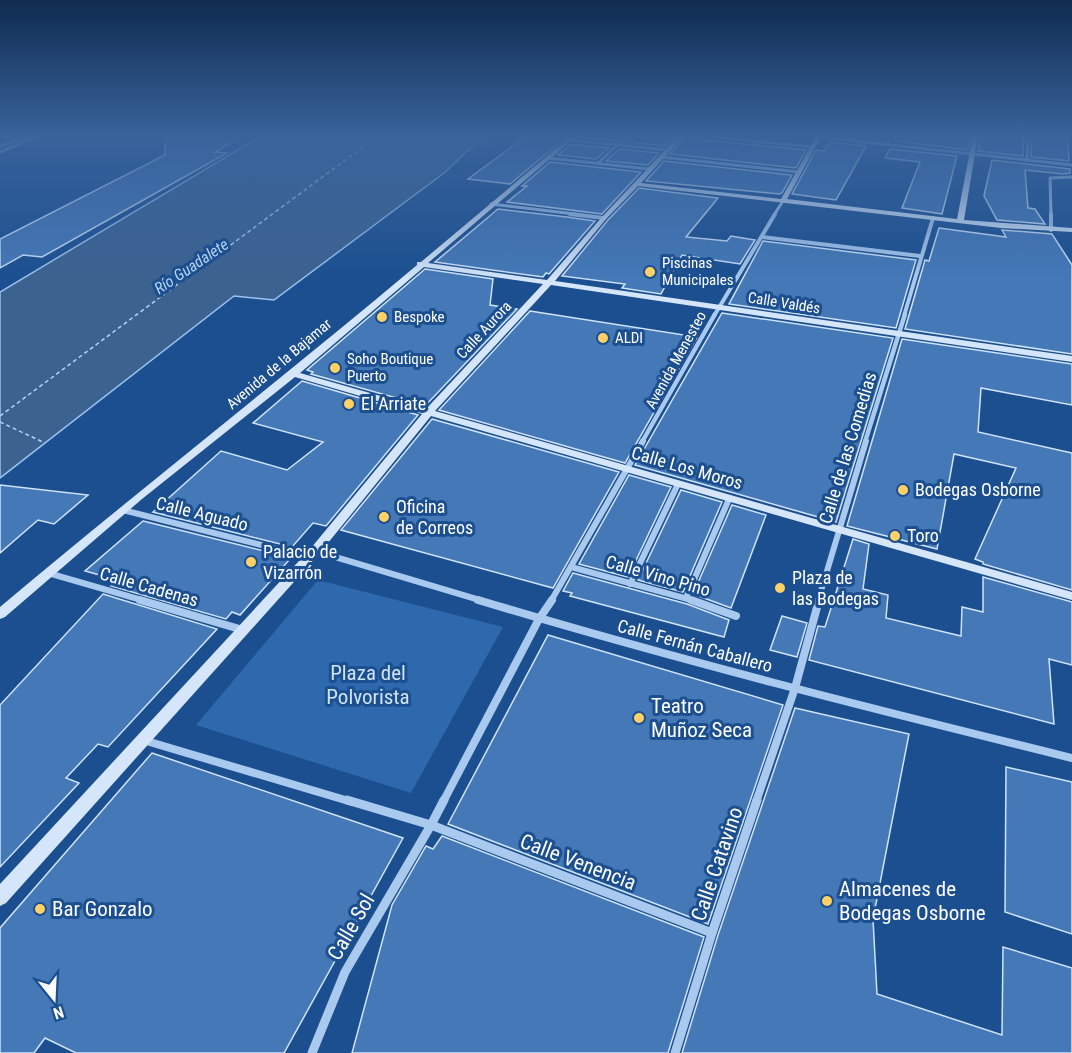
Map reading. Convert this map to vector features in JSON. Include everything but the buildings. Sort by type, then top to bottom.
[{"type":"street","name":"Avenida de la Bajamar","points":[[0,614],[123,510],[293,374],[516,184]]},
{"type":"street","name":"Calle Aurora","points":[[312,554],[428,413],[637,184]]},
{"type":"street","points":[[638,184],[960,221],[1072,230]]},
{"type":"street","points":[[783,201],[792,184]]},
{"type":"street","points":[[960,221],[967,184]]},
{"type":"street","points":[[1050,184],[1051,230]]},
{"type":"street","name":"Avenida Menesteo","points":[[539,619],[572,567],[719,307],[783,201]]},
{"type":"street","points":[[491,204],[604,218]]},
{"type":"street","name":"Calle de las Comedias","points":[[795,688],[838,530],[933,218]]},
{"type":"street","points":[[762,237],[920,256]]},
{"type":"street","name":"Calle Valdés","points":[[420,264],[1072,359]]},
{"type":"street","name":"Calle Los Moros","points":[[293,374],[1072,596]]},
{"type":"street","points":[[630,584],[678,484]]},
{"type":"street","points":[[686,598],[729,499]]},
{"type":"street","name":"Calle Aguado","points":[[123,510],[312,554]]},
{"type":"street","points":[[0,897],[312,554]]},
{"type":"street","name":"Calle Fernán Caballero","points":[[312,554],[539,619],[886,713],[1072,758]]},
{"type":"street","name":"Calle Vino Pino","points":[[572,567],[686,598],[736,616]]},
{"type":"street","name":"Calle Cadenas","points":[[48,573],[243,630]]},
{"type":"street","name":"Calle Sol","points":[[312,1053],[345,972],[431,825],[539,619]]},
{"type":"street","name":"Calle Catavino","points":[[675,1053],[712,933],[795,688]]},
{"type":"street","name":"Calle Venencia","points":[[142,740],[431,825],[712,933]]},
{"type":"green space","name":"Plaza del Polvorista","points":[[318,580],[503,627],[411,793],[196,725]]},
{"type":"water","name":"Río Guadalete","points":[[181,184],[429,184],[274,300],[234,296],[0,478],[0,292]]},
{"type":"ferry route","points":[[0,416],[313,184]]},
{"type":"ferry route","points":[[0,422],[45,443]]},
{"type":"place","name":"Piscinas Municipales","points":[[650,272]]},
{"type":"place","name":"Bespoke","points":[[382,317]]},
{"type":"place","name":"ALDI","points":[[603,338]]},
{"type":"place","name":"Soho Boutique Puerto","points":[[335,368]]},
{"type":"place","name":"El Arriate","points":[[349,404]]},
{"type":"place","name":"Bodegas Osborne","points":[[903,490]]},
{"type":"place","name":"Oficina de Correos","points":[[384,517]]},
{"type":"place","name":"Toro","points":[[895,536]]},
{"type":"place","name":"Palacio de Vizarrón","points":[[251,562]]},
{"type":"place","name":"Plaza de las Bodegas","points":[[780,588]]},
{"type":"place","name":"Teatro Muñoz Seca","points":[[639,718]]},
{"type":"place","name":"Almacenes de Bodegas Osborne","points":[[827,901]]},
{"type":"place","name":"Bar Gonzalo","points":[[40,909]]}]
